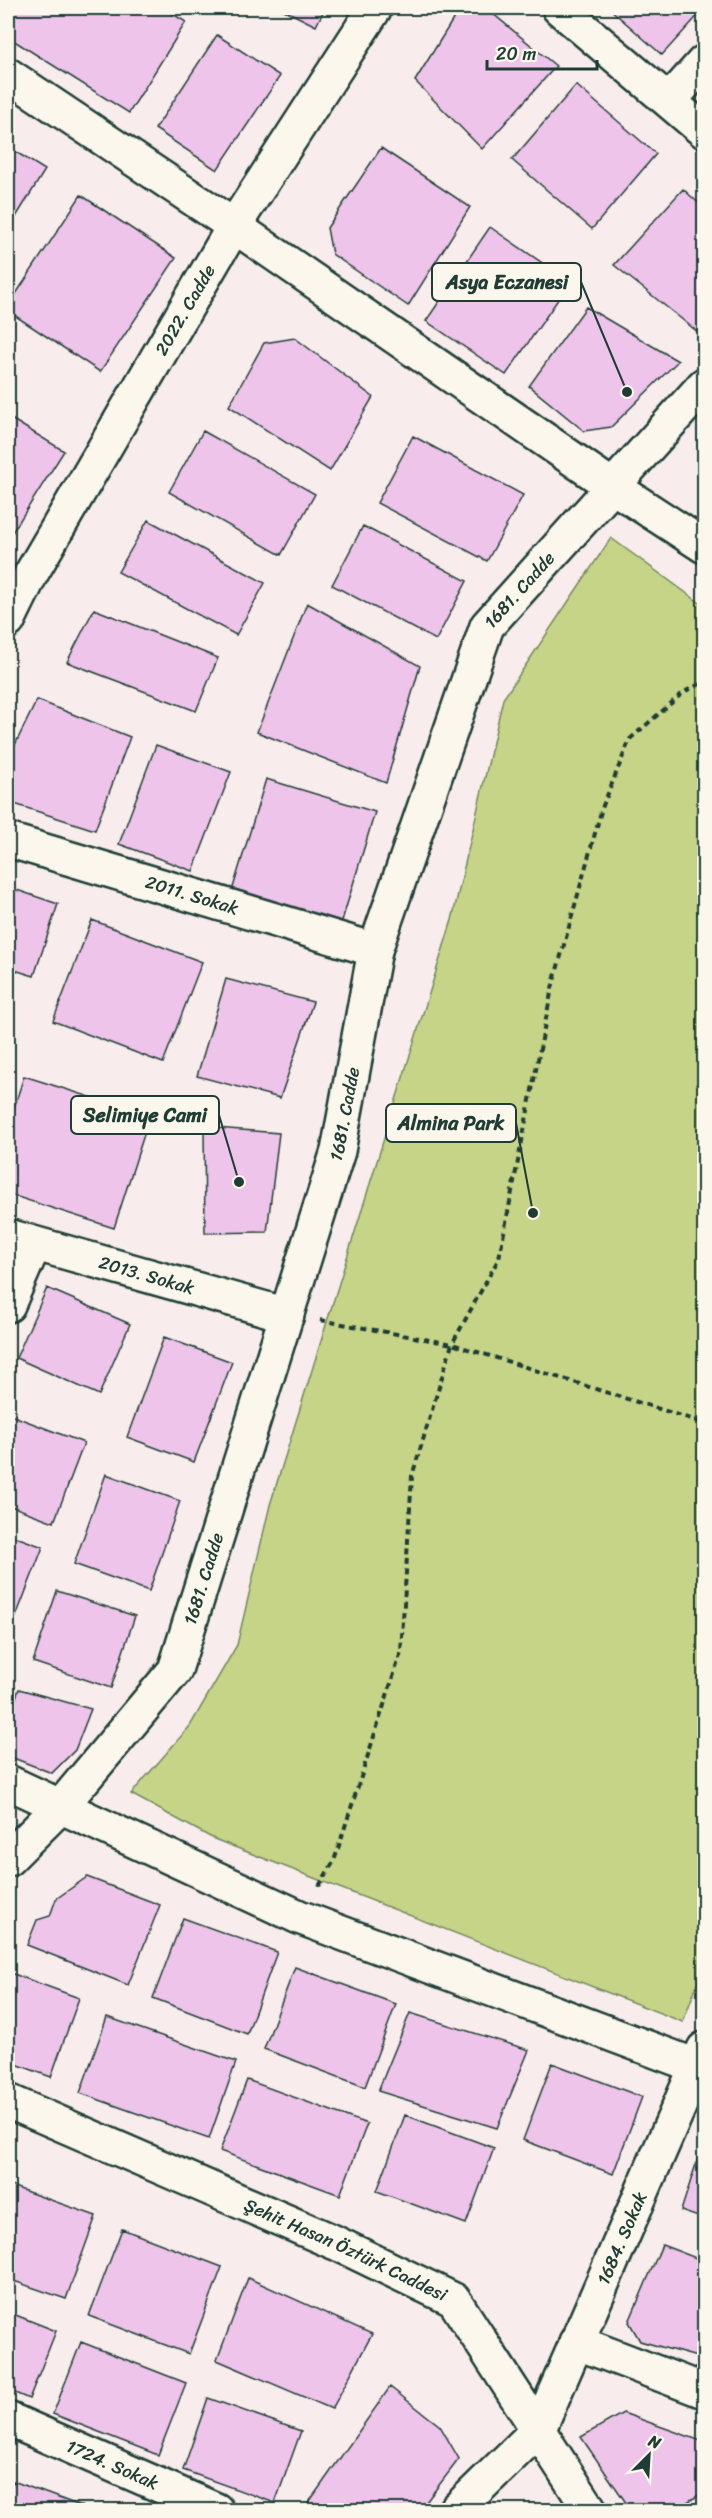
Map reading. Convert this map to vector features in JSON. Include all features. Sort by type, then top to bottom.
[{"type":"street","name":"2022. Cadde","points":[[8,621],[31,574],[234,226],[375,8]]},
{"type":"street","points":[[559,8],[705,131]]},
{"type":"street","points":[[670,100],[705,62]]},
{"type":"street","points":[[8,75],[234,226],[612,486],[705,546]]},
{"type":"street","name":"1681. Cadde","points":[[8,1859],[62,1805],[176,1670],[338,1151],[375,950],[486,626],[705,385]]},
{"type":"street","name":"2011. Sokak","points":[[8,840],[375,950]]},
{"type":"street","points":[[8,1305],[21,1241]]},
{"type":"street","name":"2013. Sokak","points":[[21,1241],[287,1315]]},
{"type":"street","points":[[8,1782],[62,1805],[299,1917],[702,2061]]},
{"type":"street","name":"1684. Sokak","points":[[539,2429],[702,2061]]},
{"type":"street","name":"Şehit Hasan Öztürk Caddesi","points":[[8,2101],[336,2243],[454,2300],[590,2511]]},
{"type":"street","points":[[576,2342],[705,2391]]},
{"type":"street","name":"1724. Sokak","points":[[8,2419],[216,2511]]},
{"type":"street","points":[[456,2511],[539,2429]]},
{"type":"path","points":[[299,1917],[334,1861],[400,1652],[412,1476],[452,1344],[499,1258],[552,988],[602,808],[630,739],[684,692],[705,682]]},
{"type":"path","points":[[287,1315],[452,1344],[705,1423]]},
{"type":"green space","points":[[611,538],[704,606],[704,1965],[683,2022],[214,1839],[131,1794],[190,1726],[237,1645],[270,1505],[452,920],[503,699]]},
{"type":"building","points":[[8,8],[163,8],[186,22],[129,113],[8,37]]},
{"type":"building","points":[[280,8],[325,8],[316,26]]},
{"type":"building","points":[[460,8],[486,8],[556,66],[482,149],[415,81]]},
{"type":"building","points":[[609,8],[704,8],[704,9],[662,55]]},
{"type":"building","points":[[217,35],[280,76],[217,170],[155,129]]},
{"type":"building","points":[[576,85],[656,154],[592,229],[512,160]]},
{"type":"building","points":[[8,147],[45,170],[11,225],[8,222]]},
{"type":"building","points":[[381,148],[470,207],[408,306],[332,254],[327,228]]},
{"type":"building","points":[[683,189],[704,208],[704,337],[614,265]]},
{"type":"building","points":[[81,195],[176,258],[100,372],[8,311],[8,306]]},
{"type":"building","points":[[490,227],[570,282],[506,375],[426,321]]},
{"type":"building","points":[[586,307],[678,361],[611,427],[584,431],[529,386]]},
{"type":"building","points":[[295,338],[373,397],[330,471],[229,406],[264,343]]},
{"type":"building","points":[[8,417],[64,451],[8,539]]},
{"type":"building","points":[[203,431],[315,494],[281,555],[169,492]]},
{"type":"building","points":[[413,436],[523,495],[487,561],[377,503]]},
{"type":"building","points":[[148,520],[265,583],[236,635],[118,572]]},
{"type":"building","points":[[363,526],[467,581],[436,640],[332,585]]},
{"type":"building","points":[[307,603],[420,666],[386,783],[257,732]]},
{"type":"building","points":[[94,609],[218,658],[196,711],[67,662]]},
{"type":"building","points":[[37,700],[130,737],[95,830],[8,802],[8,759]]},
{"type":"building","points":[[156,745],[231,772],[193,871],[119,844]]},
{"type":"building","points":[[266,779],[375,812],[341,924],[232,891]]},
{"type":"building","points":[[8,887],[58,904],[34,976],[8,968]]},
{"type":"building","points":[[92,920],[202,962],[163,1063],[53,1021]]},
{"type":"building","points":[[226,979],[313,1002],[280,1098],[197,1076]]},
{"type":"building","points":[[24,1076],[150,1116],[114,1228],[8,1194],[8,1127]]},
{"type":"building","points":[[204,1127],[279,1133],[267,1232],[205,1233]]},
{"type":"building","points":[[47,1288],[130,1324],[99,1395],[16,1358]]},
{"type":"building","points":[[164,1337],[232,1362],[194,1462],[127,1437]]},
{"type":"building","points":[[8,1414],[84,1443],[54,1522],[8,1505]]},
{"type":"building","points":[[106,1474],[180,1501],[149,1591],[74,1564]]},
{"type":"building","points":[[8,1534],[43,1547],[8,1637]]},
{"type":"building","points":[[57,1591],[135,1616],[111,1688],[33,1662]]},
{"type":"building","points":[[19,1689],[91,1709],[75,1750],[52,1773],[8,1756],[8,1719]]},
{"type":"building","points":[[87,1877],[160,1905],[128,1985],[27,1945],[37,1920],[50,1916],[56,1899]]},
{"type":"building","points":[[183,1918],[277,1952],[247,2034],[153,1998]]},
{"type":"building","points":[[295,1967],[396,2004],[365,2087],[264,2049]]},
{"type":"building","points":[[8,1972],[79,1998],[51,2077],[8,2061]]},
{"type":"building","points":[[410,2013],[529,2050],[497,2128],[378,2091]]},
{"type":"building","points":[[107,2017],[236,2062],[209,2139],[80,2093]]},
{"type":"building","points":[[552,2063],[642,2097],[613,2174],[523,2140]]},
{"type":"building","points":[[247,2080],[367,2124],[340,2195],[220,2151]]},
{"type":"building","points":[[405,2115],[494,2148],[466,2224],[377,2191]]},
{"type":"building","points":[[704,2139],[704,2219],[681,2211]]},
{"type":"building","points":[[8,2185],[96,2216],[66,2299],[8,2279]]},
{"type":"building","points":[[122,2229],[222,2267],[189,2354],[89,2316]]},
{"type":"building","points":[[662,2245],[704,2261],[704,2359],[640,2341],[629,2322]]},
{"type":"building","points":[[248,2278],[372,2334],[332,2409],[217,2360]]},
{"type":"building","points":[[8,2312],[56,2331],[29,2399],[8,2390]]},
{"type":"building","points":[[81,2342],[186,2383],[158,2455],[53,2414]]},
{"type":"building","points":[[390,2387],[440,2426],[459,2459],[420,2510],[315,2510],[307,2505]]},
{"type":"building","points":[[208,2398],[301,2431],[275,2503],[183,2470]]},
{"type":"building","points":[[623,2413],[704,2442],[704,2492],[674,2510],[631,2510],[581,2437]]},
{"type":"building","points":[[13,2481],[91,2510],[8,2510],[8,2496]]},
{"type":"place","name":"Asya Eczanesi","points":[[627,392]]},
{"type":"place","name":"Selimiye Cami","points":[[239,1182]]},
{"type":"place","name":"Almina Park","points":[[533,1213]]}]
